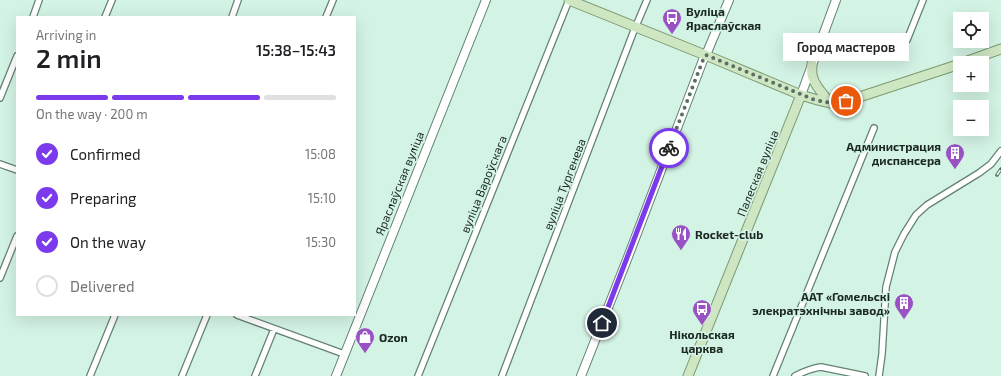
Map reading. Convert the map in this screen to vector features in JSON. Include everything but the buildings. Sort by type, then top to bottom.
[{"type":"main road","points":[[568,0],[801,95],[830,103],[838,104],[953,66]]},
{"type":"main road","points":[[981,56],[1001,49]]},
{"type":"main road","points":[[812,64],[812,76],[816,86],[830,103]]},
{"type":"main road","name":"Палеская вуліца","points":[[688,376],[801,95]]},
{"type":"street","points":[[32,16],[39,0]]},
{"type":"street","points":[[105,16],[112,0]]},
{"type":"street","points":[[232,16],[238,0]]},
{"type":"street","points":[[326,16],[333,0]]},
{"type":"street","name":"Яраслаўская вуліца","points":[[336,376],[486,0]]},
{"type":"street","name":"вуліца Вароўскага","points":[[418,376],[568,0]]},
{"type":"street","name":"вуліца Тургенева","points":[[502,376],[647,0]]},
{"type":"street","points":[[581,376],[703,60],[729,0]]},
{"type":"street","name":"Палеская вуліца","points":[[801,95],[836,0]]},
{"type":"street","points":[[907,40],[923,0]]},
{"type":"street","points":[[0,98],[16,58]]},
{"type":"street","points":[[773,376],[874,128]]},
{"type":"street","points":[[878,376],[882,354],[886,287],[895,252],[904,234],[916,215],[927,205],[991,164],[1001,151]]},
{"type":"street","points":[[0,164],[16,170]]},
{"type":"street","points":[[0,278],[16,238]]},
{"type":"street","points":[[90,376],[115,316]]},
{"type":"street","points":[[182,376],[208,316]]},
{"type":"street","points":[[240,316],[344,354]]},
{"type":"street","points":[[255,376],[274,329]]},
{"type":"street","points":[[795,376],[815,368],[865,376]]},
{"type":"railway","points":[[997,175],[1001,169]]},
{"type":"way so far","points":[[669,148],[706,55],[815,100],[838,104],[846,101]]},
{"type":"place","name":"Вуліца Яраслаўская","points":[[672,35]]},
{"type":"place","name":"Город мастеров","points":[[846,101]]},
{"type":"place","name":"Администрация диспансера","points":[[955,170]]},
{"type":"place","name":"Rocket-club","points":[[681,251]]},
{"type":"place","name":"ААТ «Гомельскі элекратэхнічны завод»","points":[[904,320]]},
{"type":"place","name":"Нікольская царква","points":[[702,326]]},
{"type":"place","name":"Ozon","points":[[365,354]]},
{"type":"route","points":[[602,323],[669,148]]}]
